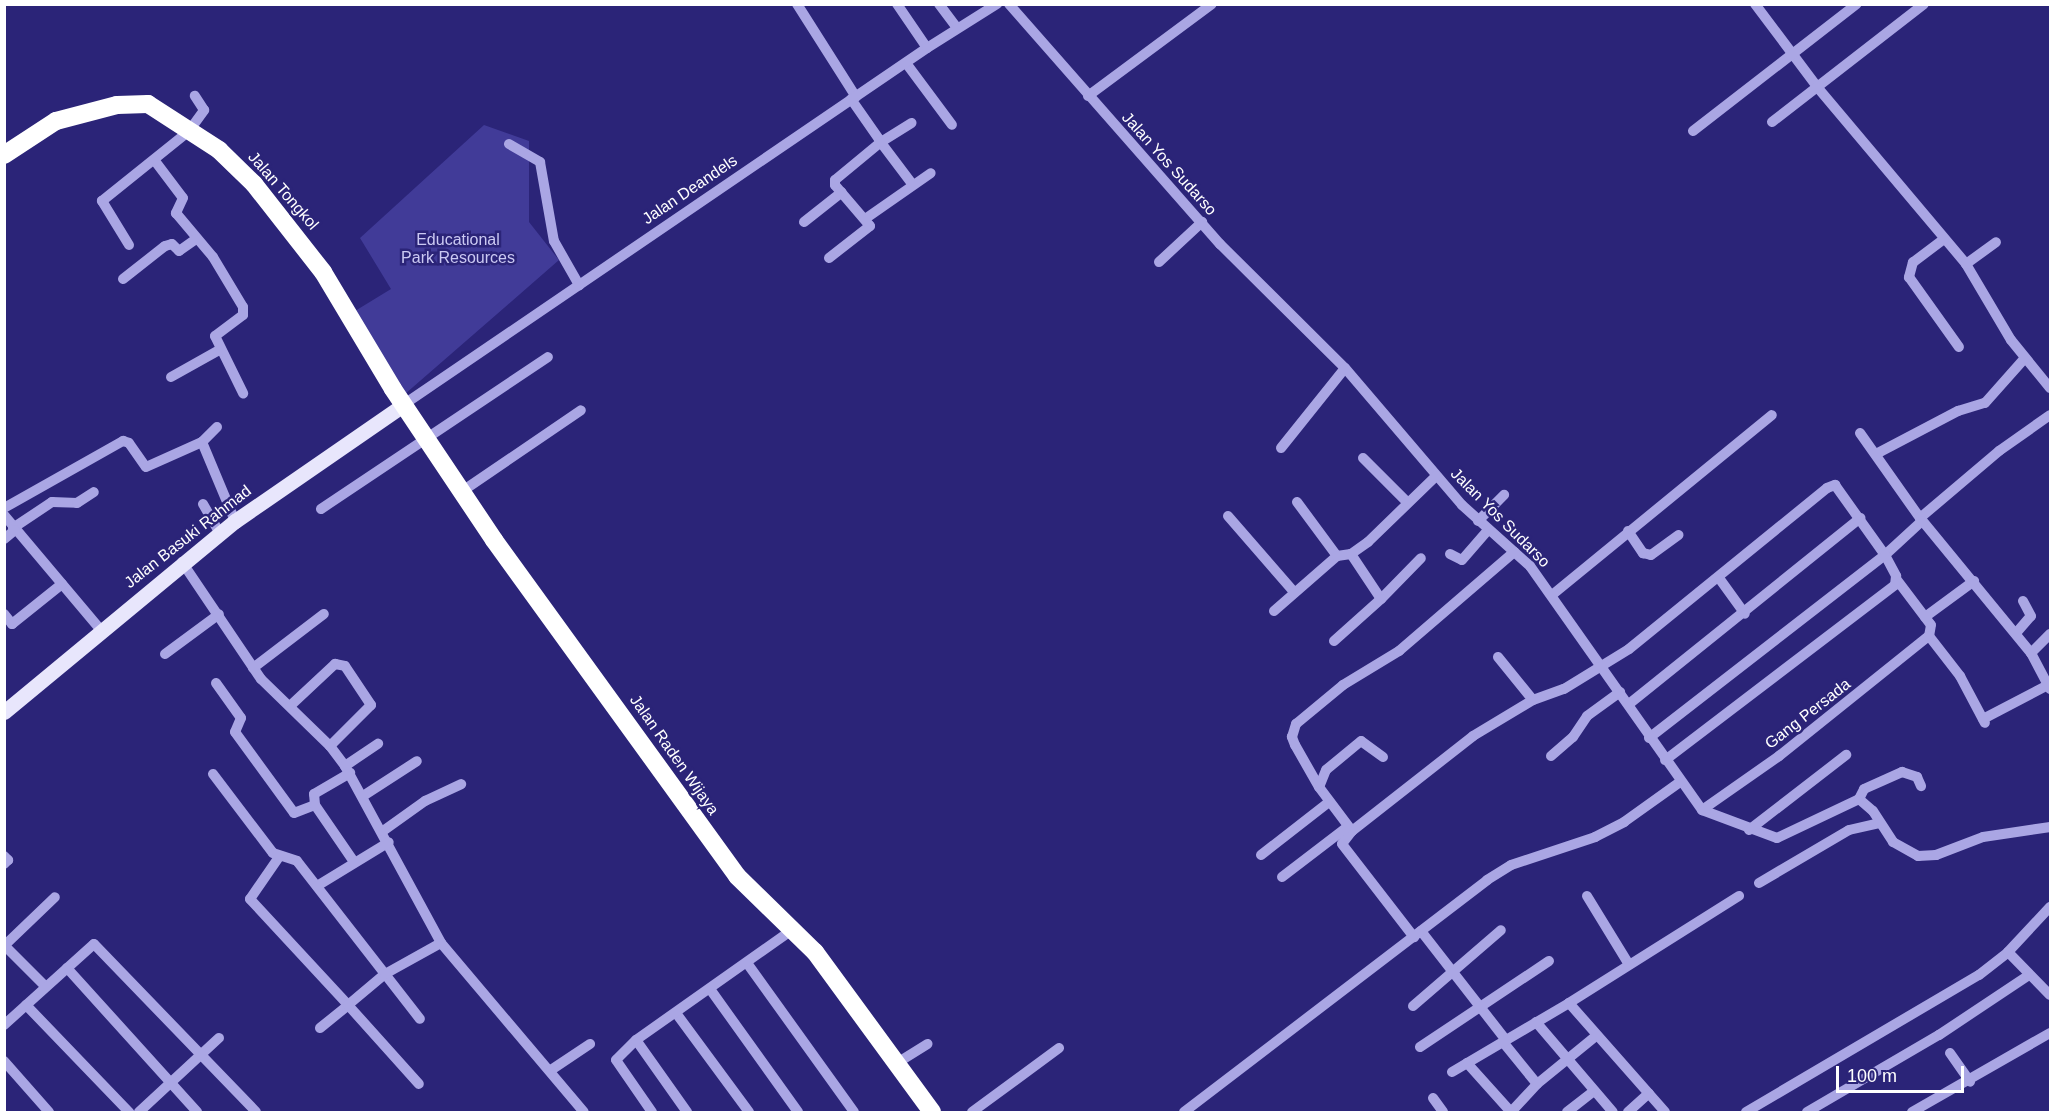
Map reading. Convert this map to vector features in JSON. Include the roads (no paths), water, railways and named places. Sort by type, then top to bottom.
[{"type":"highway","name":"Jalan Tongkol","points":[[4,154],[56,121],[117,105],[148,104],[219,150],[254,184],[307,248],[403,405]]},
{"type":"highway","name":"Jalan Raden Wijaya","points":[[403,405],[461,492],[737,876],[815,952],[932,1113]]},
{"type":"main road","name":"Jalan Basuki Rahmad","points":[[4,712],[235,520],[403,405]]},
{"type":"street","points":[[797,4],[881,143],[913,184]]},
{"type":"street","points":[[897,4],[927,48]]},
{"type":"street","points":[[939,4],[957,28]]},
{"type":"street","name":"Jalan Deandels","points":[[403,405],[927,48],[998,4]]},
{"type":"street","name":"Jalan Yos Sudarso","points":[[1009,4],[1088,96],[1202,222],[1345,368],[1436,476],[1478,521],[1514,552],[1552,595],[1629,704],[1649,738],[1702,810],[1749,830],[1777,838],[1859,799],[1864,789],[1902,772],[1917,777],[1921,786]]},
{"type":"street","points":[[1088,96],[1212,4]]},
{"type":"street","points":[[1755,4],[1818,88],[1966,264],[1998,321],[2050,388]]},
{"type":"street","points":[[1693,130],[1857,4]]},
{"type":"street","points":[[1772,122],[1924,4]]},
{"type":"street","points":[[906,63],[952,125]]},
{"type":"street","points":[[129,245],[102,201],[155,161],[189,131],[204,110],[195,96]]},
{"type":"street","points":[[829,258],[868,228],[865,219],[842,192],[836,180],[881,143],[912,123]]},
{"type":"street","points":[[509,144],[540,162],[554,241],[581,284]]},
{"type":"street","points":[[155,161],[183,198],[175,212],[213,257],[243,307],[239,318],[217,333],[221,349],[243,393]]},
{"type":"street","points":[[865,219],[931,173]]},
{"type":"street","points":[[804,222],[842,192]]},
{"type":"street","points":[[1159,262],[1202,222]]},
{"type":"street","points":[[123,279],[165,246],[172,244],[179,251],[196,239]]},
{"type":"street","points":[[1944,239],[1913,262],[1909,277],[1959,346]]},
{"type":"street","points":[[1966,264],[1996,242]]},
{"type":"street","points":[[171,377],[221,349]]},
{"type":"street","points":[[321,509],[548,357]]},
{"type":"street","points":[[1876,454],[1961,410],[1985,403],[2025,358]]},
{"type":"street","points":[[1281,448],[1345,368]]},
{"type":"street","points":[[461,492],[581,410]]},
{"type":"street","points":[[1552,595],[1772,415]]},
{"type":"street","points":[[1649,738],[1885,555],[1921,519],[1995,454],[2050,415]]},
{"type":"street","points":[[4,508],[123,441],[129,443],[145,467],[202,442],[217,427]]},
{"type":"street","points":[[1282,877],[1473,736],[1533,700],[1564,689],[1599,664],[1629,649],[1831,485],[1860,519],[1885,555],[1897,580],[1925,617],[1932,630],[1929,636],[1960,676],[1984,721],[2049,687],[2017,632],[1921,519],[1860,433]]},
{"type":"street","points":[[202,442],[235,520]]},
{"type":"street","points":[[1363,458],[1407,502]]},
{"type":"street","points":[[1274,611],[1337,556],[1351,554],[1436,476]]},
{"type":"street","points":[[4,539],[14,529],[52,502],[77,503],[94,492]]},
{"type":"street","points":[[1478,521],[1504,495]]},
{"type":"street","points":[[1297,502],[1337,556]]},
{"type":"street","points":[[203,504],[220,533]]},
{"type":"street","points":[[4,515],[101,630]]},
{"type":"street","points":[[1228,516],[1294,592]]},
{"type":"street","points":[[1629,704],[1743,616],[1860,519]]},
{"type":"street","points":[[1450,555],[1462,560],[1488,530]]},
{"type":"street","points":[[1628,531],[1643,553],[1650,555],[1679,535]]},
{"type":"street","points":[[1350,829],[1319,787],[1295,745],[1292,737],[1296,724],[1348,681],[1399,651],[1514,552]]},
{"type":"street","points":[[1351,554],[1382,598]]},
{"type":"street","points":[[1334,641],[1382,598],[1421,558]]},
{"type":"street","points":[[182,562],[219,614],[253,668],[330,746],[347,769],[389,842],[441,943],[584,1113]]},
{"type":"street","points":[[1716,580],[1743,616]]},
{"type":"street","points":[[1665,760],[1897,580]]},
{"type":"street","points":[[1925,617],[1974,581]]},
{"type":"street","points":[[4,614],[8,627],[62,584]]},
{"type":"street","points":[[2017,632],[2031,616],[2023,601]]},
{"type":"street","points":[[165,654],[219,614]]},
{"type":"street","points":[[253,668],[324,614]]},
{"type":"street","points":[[2031,653],[2050,634]]},
{"type":"street","name":"Gang Persada","points":[[1702,810],[1779,756],[1929,636]]},
{"type":"street","points":[[1498,657],[1533,700]]},
{"type":"street","points":[[290,706],[335,664],[345,666],[371,705],[330,746]]},
{"type":"street","points":[[216,682],[239,714],[241,721],[235,732],[294,813],[315,805]]},
{"type":"street","points":[[1551,756],[1573,737],[1587,716],[1620,692]]},
{"type":"street","points":[[1319,787],[1326,770],[1361,741],[1383,756]]},
{"type":"street","points":[[354,862],[315,805],[314,794],[378,744]]},
{"type":"street","points":[[1749,830],[1846,755]]},
{"type":"street","points":[[363,796],[417,761]]},
{"type":"street","points":[[213,774],[279,857],[294,858],[420,1019]]},
{"type":"street","points":[[1184,1113],[1417,934],[1511,865],[1605,832],[1680,782]]},
{"type":"street","points":[[382,831],[425,801],[461,784]]},
{"type":"street","points":[[1859,799],[1866,802],[1893,842],[1918,856],[1936,855],[1983,837],[2050,827]]},
{"type":"street","points":[[1261,855],[1329,802]]},
{"type":"street","points":[[1759,882],[1849,830],[1879,823]]},
{"type":"street","points":[[1350,829],[1342,844],[1417,934],[1453,971],[1537,1084]]},
{"type":"street","points":[[317,886],[389,842]]},
{"type":"street","points":[[4,856],[8,860],[4,864]]},
{"type":"street","points":[[279,857],[250,899],[419,1084]]},
{"type":"street","points":[[1452,1072],[1569,1003],[1628,963],[1740,896]]},
{"type":"street","points":[[46,987],[5,945],[55,897]]},
{"type":"street","points":[[1587,897],[1628,963]]},
{"type":"street","points":[[1746,1113],[1979,975],[2008,952],[2050,907]]},
{"type":"street","points":[[652,1113],[616,1060],[636,1040],[792,930]]},
{"type":"street","points":[[1413,1006],[1501,930]]},
{"type":"street","points":[[320,1028],[385,974],[441,943]]},
{"type":"street","points":[[4,1025],[91,945],[99,946],[256,1113]]},
{"type":"street","points":[[2008,952],[2050,995]]},
{"type":"street","points":[[1420,1047],[1549,961]]},
{"type":"street","points":[[747,963],[854,1113]]},
{"type":"street","points":[[67,968],[197,1113]]},
{"type":"street","points":[[1807,1113],[1939,1035],[2029,975]]},
{"type":"street","points":[[710,989],[798,1113]]},
{"type":"street","points":[[1569,1003],[1665,1113]]},
{"type":"street","points":[[26,1005],[129,1113]]},
{"type":"street","points":[[676,1013],[749,1113]]},
{"type":"street","points":[[1536,1022],[1612,1113]]},
{"type":"street","points":[[1912,1113],[1970,1082],[2050,1033]]},
{"type":"street","points":[[1467,1063],[1510,1112],[1537,1084],[1569,1061],[1597,1035]]},
{"type":"street","points":[[139,1113],[219,1038]]},
{"type":"street","points":[[636,1040],[687,1113]]},
{"type":"street","points":[[551,1071],[591,1044]]},
{"type":"street","points":[[897,1063],[927,1044]]},
{"type":"street","points":[[972,1113],[1059,1048]]},
{"type":"street","points":[[1950,1053],[1970,1082]]},
{"type":"street","points":[[4,1061],[50,1113]]},
{"type":"street","points":[[1567,1113],[1594,1091]]},
{"type":"street","points":[[1628,1113],[1649,1093]]},
{"type":"street","points":[[1433,1098],[1443,1113]]},
{"type":"park label","name":"Educational Park Resources","points":[[458,249]]}]
